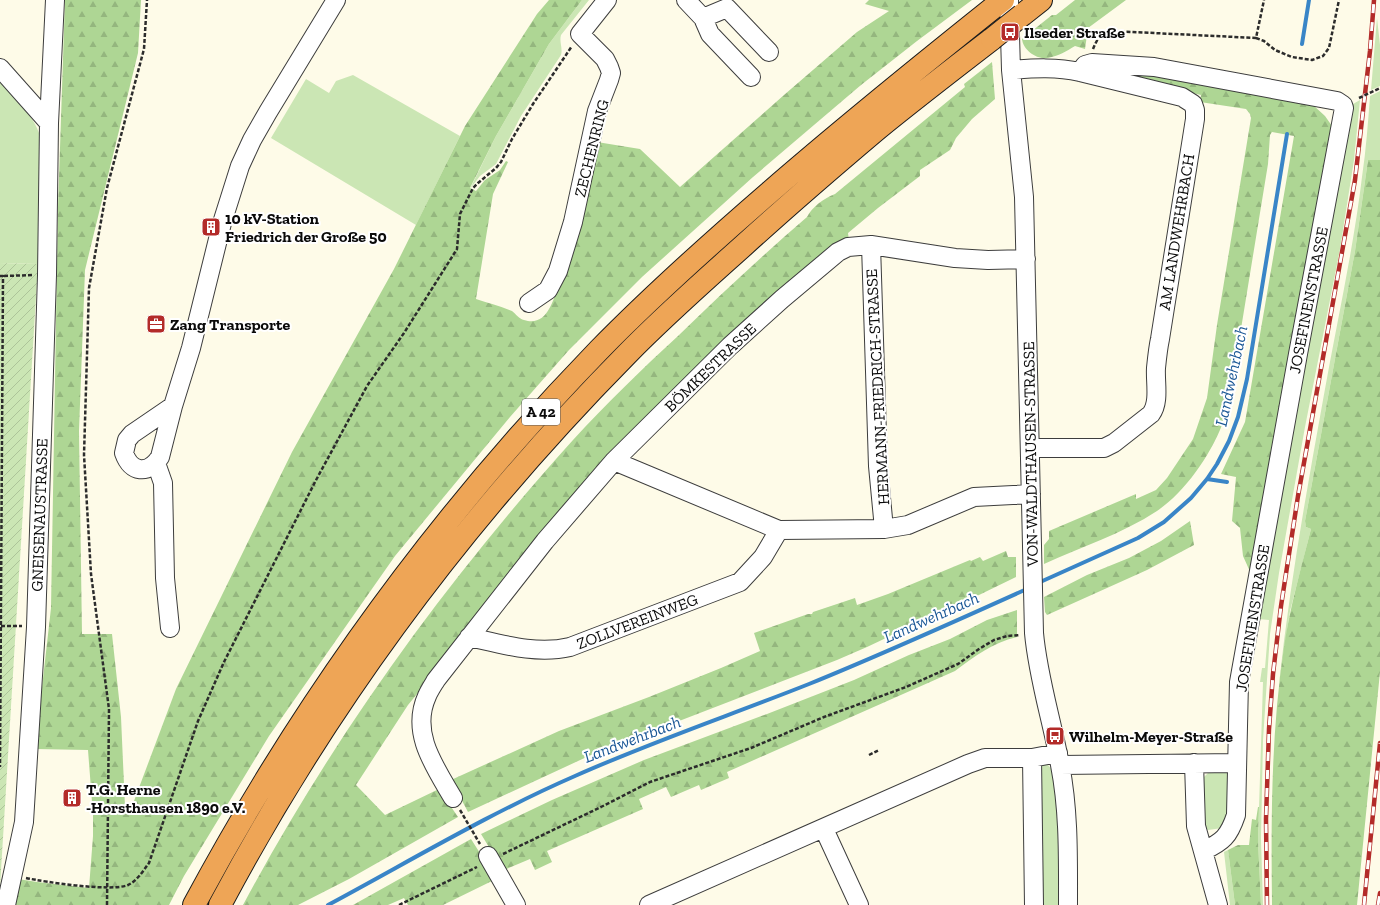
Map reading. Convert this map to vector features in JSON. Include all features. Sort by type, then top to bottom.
[{"type":"highway","name":"A 42","points":[[194,905],[253,800],[292,737],[383,604],[430,542],[522,433],[600,349],[661,289],[849,124],[1006,6],[1041,0]]},
{"type":"highway","name":"A 42","points":[[220,905],[269,817],[309,752],[350,690],[392,630],[439,568],[525,464],[568,415],[629,352],[708,277],[802,193],[878,128],[992,39],[1006,6]]},
{"type":"street","name":"GNEISENAUSTRASSE","points":[[6,905],[24,822],[36,627],[47,275],[49,123],[55,0]]},
{"type":"street","points":[[173,406],[132,434],[127,440],[124,447],[124,453],[126,459],[136,469],[143,470],[150,468],[160,457],[173,406],[191,348],[222,223],[240,166],[264,119],[336,0]]},
{"type":"street","points":[[580,34],[607,0]]},
{"type":"street","points":[[686,0],[703,18],[710,34],[751,77]]},
{"type":"street","name":"VON-WALDTHAUSEN-STRASSE","points":[[1006,6],[1024,197],[1032,602],[1034,633],[1040,676],[1059,759],[1064,795],[1067,833],[1068,905]]},
{"type":"street","points":[[703,18],[727,8],[769,52]]},
{"type":"street","name":"ZECHENRING","points":[[530,303],[548,290],[558,271],[573,222],[597,111],[609,80],[610,72],[605,59],[580,34]]},
{"type":"street","name":"JOSEFINENSTRASSE","points":[[1086,67],[1154,66],[1337,101],[1344,105],[1344,113],[1298,354],[1239,682],[1236,815],[1232,828],[1226,838],[1217,845],[1203,851]]},
{"type":"street","name":"AM LANDWEHRBACH","points":[[1011,70],[1086,67],[1182,97],[1193,104],[1195,110],[1156,368],[1156,403],[1154,411],[1114,444],[1104,448],[1030,448]]},
{"type":"street","points":[[0,68],[49,123]]},
{"type":"street","name":"BÖMKESTRASSE","points":[[453,798],[427,753],[421,733],[421,715],[426,697],[436,680],[545,541],[614,462],[730,346],[821,265],[838,252],[848,247],[871,245],[955,258],[988,260],[1026,259]]},
{"type":"street","name":"HERMANN-FRIEDRICH-STRASSE","points":[[871,245],[878,466],[884,529]]},
{"type":"street","points":[[614,462],[779,530],[884,529],[908,525],[974,496],[1031,494]]},
{"type":"street","points":[[156,463],[163,483],[165,578],[170,628]]},
{"type":"street","name":"ZOLLVEREINWEG","points":[[469,637],[543,651],[570,647],[740,582],[763,557],[779,530]]},
{"type":"street","points":[[650,905],[976,761],[993,758],[1032,758],[1237,763]]},
{"type":"street","points":[[1032,758],[1034,905]]},
{"type":"street","points":[[1194,763],[1196,826],[1215,904]]},
{"type":"street","points":[[824,829],[859,905]]},
{"type":"street","points":[[489,859],[516,905]]},
{"type":"path","points":[[107,905],[109,709],[91,574],[84,455],[89,288],[107,188],[144,49],[147,0]]},
{"type":"path","points":[[1256,38],[1264,0]]},
{"type":"path","points":[[1086,67],[1097,39],[1103,34],[1112,31],[1256,38],[1275,50],[1292,57],[1312,60],[1323,56],[1329,48],[1339,0]]},
{"type":"path","points":[[12,876],[39,881],[107,888],[128,885],[139,877],[149,863],[198,721],[224,662],[315,482],[367,386],[404,333],[457,249],[460,214],[473,188],[501,162],[512,139],[533,104],[580,34]]},
{"type":"path","points":[[1359,98],[1380,88]]},
{"type":"path","points":[[0,767],[2,276],[47,275]]},
{"type":"path","points":[[1,626],[36,627]]},
{"type":"path","points":[[398,905],[489,859],[601,807],[650,782],[751,748],[824,717],[906,687],[958,664],[979,648],[994,640],[1007,636],[1034,633]]},
{"type":"path","points":[[869,755],[879,750]]},
{"type":"path","points":[[463,814],[476,836]]},
{"type":"green space","points":[[65,0],[141,0],[138,53],[85,270],[79,431],[82,634],[112,634],[121,717],[125,807],[131,809],[176,689],[292,452],[394,269],[465,126],[537,14],[549,0],[582,0],[549,44],[496,136],[470,188],[476,191],[485,180],[500,170],[506,161],[508,162],[493,194],[476,299],[512,311],[521,319],[532,321],[543,317],[547,312],[558,288],[597,142],[640,149],[680,187],[857,32],[889,11],[865,4],[869,0],[972,0],[861,85],[753,177],[642,277],[569,350],[510,417],[395,556],[269,736],[184,876],[169,905],[11,905],[18,879],[89,888],[93,836],[93,815],[88,750],[35,749],[51,608],[58,207]]},
{"type":"green space","points":[[582,0],[589,0],[561,35],[561,55],[521,116],[496,164],[480,176],[470,189],[496,136],[549,44]]},
{"type":"green space","points":[[1075,0],[1126,0],[1088,28],[1085,49],[1075,46],[1059,55],[1048,58],[1035,56],[1031,53],[1025,47],[1022,39],[1052,15],[1056,15]]},
{"type":"green space","points":[[1377,18],[1380,45],[1380,86],[1371,90]]},
{"type":"green space","points":[[992,62],[995,99],[972,119],[956,138],[950,150],[920,170],[920,176],[848,233],[849,241],[711,358],[422,688],[408,705],[356,785],[385,815],[439,789],[458,817],[349,879],[298,905],[243,905],[315,781],[353,721],[394,663],[436,605],[480,549],[573,440],[638,374],[742,275],[807,217],[815,206],[835,194],[965,87],[964,84]]},
{"type":"green space","points":[[1103,72],[1148,74],[1313,105],[1325,116],[1332,126],[1252,576],[1243,556],[1240,528],[1232,521],[1236,477],[1221,474],[1245,422],[1294,136],[1272,132],[1270,135],[1268,164],[1230,394],[1222,425],[1211,449],[1186,484],[1157,511],[1130,527],[1044,564],[1044,545],[1049,539],[1049,531],[1136,494],[1136,499],[1156,490],[1167,478],[1193,439],[1207,398],[1217,325],[1251,118],[1246,109],[1200,102],[1201,95]]},
{"type":"green space","points":[[353,75],[460,136],[416,225],[271,138],[306,79],[329,93],[336,81]]},
{"type":"green space","points":[[0,79],[30,116],[42,142],[38,264],[0,263]]},
{"type":"green space","points":[[1380,91],[1380,160],[1368,160],[1355,251],[1305,521],[1306,527],[1311,529],[1290,611],[1279,684],[1304,506],[1358,205],[1366,147],[1370,96]]},
{"type":"green space","points":[[1360,100],[1354,160],[1340,249],[1305,427],[1279,573],[1270,634],[1263,740],[1261,839],[1263,905],[1261,905],[1258,840],[1263,682],[1260,682],[1262,668],[1265,668],[1269,620],[1258,619],[1350,109],[1353,104]]},
{"type":"green space","points":[[1368,160],[1380,160],[1380,672],[1357,905],[1272,905],[1274,744],[1276,712],[1284,647],[1289,617],[1311,529],[1306,527],[1305,521],[1355,251]]},
{"type":"green space","points":[[0,263],[38,264],[0,887]]},
{"type":"green space","points":[[1190,521],[1194,545],[1147,570],[1047,615],[1045,612],[1044,597],[1087,575],[1129,558],[1161,541]]},
{"type":"green space","points":[[1006,551],[1008,557],[1016,557],[1016,577],[979,595],[936,612],[922,621],[837,660],[591,755],[468,812],[451,780],[559,731],[649,697],[760,651],[754,633],[855,598],[857,605],[888,594],[970,560],[971,561],[980,557],[983,561]]},
{"type":"green space","points":[[1017,610],[1017,637],[992,646],[955,671],[727,772],[729,778],[701,790],[699,785],[671,797],[666,787],[639,799],[643,809],[547,851],[552,862],[535,870],[530,859],[504,870],[481,834],[552,800],[644,760],[854,680],[909,655],[950,639],[987,620]]},
{"type":"green space","points":[[1042,765],[1048,765],[1053,771],[1060,823],[1061,905],[1039,905],[1040,767]]},
{"type":"green space","points":[[1214,770],[1230,772],[1229,819],[1222,828],[1208,830],[1205,828],[1201,780],[1209,772]]},
{"type":"green space","points":[[1258,807],[1261,905],[1235,905],[1228,850],[1238,845],[1249,845],[1252,819],[1256,820]]},
{"type":"green space","points":[[471,839],[485,861],[494,880],[443,905],[408,905],[404,898],[388,905],[353,905]]},
{"type":"green space","points":[[1228,850],[1235,905],[1230,905],[1224,852]]},
{"type":"waterway","name":"Landwehrbach","points":[[1302,44],[1309,0]]},
{"type":"waterway","name":"Landwehrbach","points":[[1038,583],[1138,538],[1164,522],[1191,498],[1217,464],[1229,441],[1238,417],[1247,379],[1287,134]]},
{"type":"waterway","points":[[1207,479],[1227,482]]},
{"type":"waterway","name":"Landwehrbach","points":[[328,905],[481,821],[543,790],[633,752],[837,673],[1029,588]]},
{"type":"railway","points":[[1267,905],[1266,819],[1269,729],[1273,674],[1281,606],[1298,496],[1355,180],[1370,51],[1374,0]]},
{"type":"railway","points":[[1364,905],[1380,743]]},
{"type":"railway","points":[[1378,905],[1380,893]]},
{"type":"place","name":"Ilseder Straße","points":[[1010,32]]},
{"type":"place","name":"10 kV-Station Friedrich der Große 50","points":[[211,227]]},
{"type":"place","name":"Zang Transporte","points":[[156,324]]},
{"type":"place","name":"Wilhelm-Meyer-Straße","points":[[1055,736]]},
{"type":"place","name":"T.G. Herne -Horsthausen 1890 e.V.","points":[[72,798]]}]
